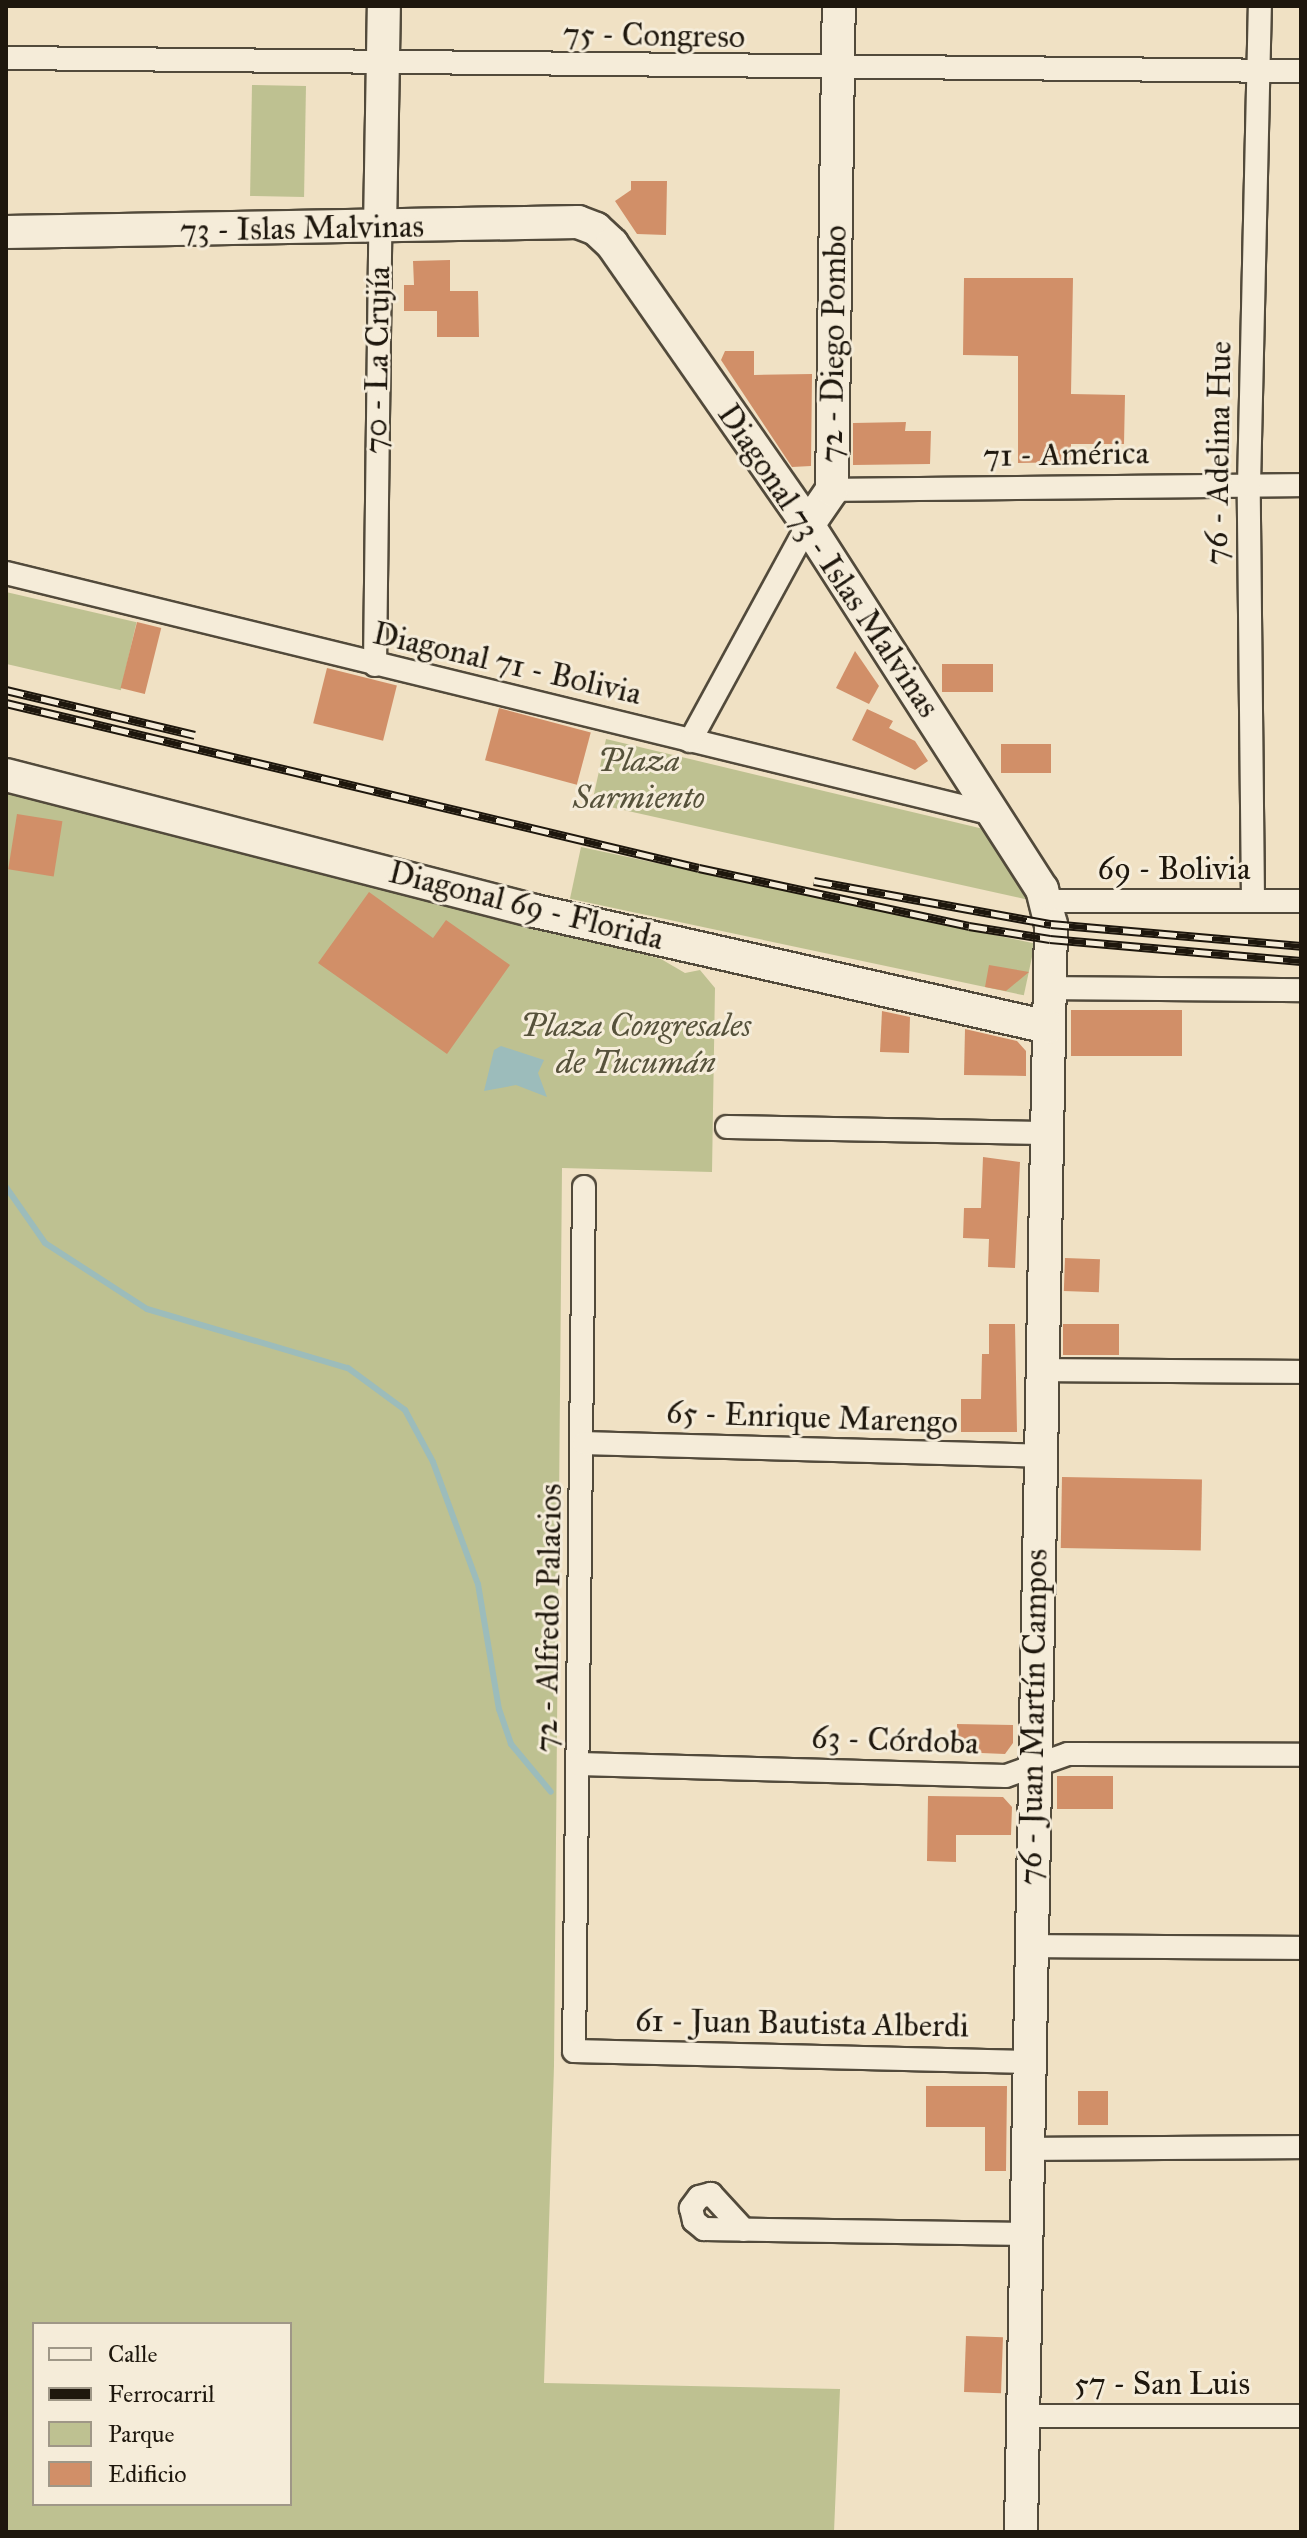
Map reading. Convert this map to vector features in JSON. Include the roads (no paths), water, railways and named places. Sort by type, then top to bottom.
[{"type":"main road","name":"70 - La Crujía","points":[[380,228],[384,6]]},
{"type":"main road","name":"72 - Diego Pombo","points":[[808,525],[832,490],[839,6]]},
{"type":"main road","name":"73 - Islas Malvinas","points":[[6,232],[380,228],[578,222],[596,229]]},
{"type":"main road","name":"Diagonal 73 - Islas Malvinas","points":[[596,229],[612,244],[808,525],[1047,901]]},
{"type":"main road","name":"Diagonal 69 - Florida","points":[[6,775],[535,911],[1048,1027]]},
{"type":"main road","name":"76 - Juan Martín Campos","points":[[1021,2532],[1049,988],[1047,901]]},
{"type":"street","name":"76 - Adelina Hue","points":[[1253,901],[1249,485],[1260,6]]},
{"type":"street","name":"75 - Congreso","points":[[6,58],[838,70],[1301,71]]},
{"type":"street","name":"70 - La Crujía","points":[[375,665],[380,228]]},
{"type":"street","name":"71 - América","points":[[832,490],[1301,485]]},
{"type":"street","name":"72 - Diego Pombo","points":[[690,741],[808,525]]},
{"type":"street","name":"Diagonal 71 - Bolivia","points":[[6,573],[993,814]]},
{"type":"street","name":"69 - Bolivia","points":[[1047,901],[1301,901]]},
{"type":"street","points":[[1049,988],[1301,990]]},
{"type":"street","points":[[727,1127],[1044,1133]]},
{"type":"street","name":"72 - Alfredo Palacios","points":[[574,2051],[584,1443],[584,1187]]},
{"type":"street","points":[[1040,1370],[1301,1372]]},
{"type":"street","name":"65 - Enrique Marengo","points":[[584,1443],[1039,1456]]},
{"type":"street","name":"63 - Córdoba","points":[[579,1764],[1006,1776],[1068,1754],[1301,1755]]},
{"type":"street","points":[[1030,1946],[1301,1948]]},
{"type":"street","name":"61 - Juan Bautista Alberdi","points":[[574,2051],[1028,2062]]},
{"type":"street","points":[[1027,2149],[1301,2147]]},
{"type":"street","points":[[744,2230],[1026,2234]]},
{"type":"street","name":"57 - San Luis","points":[[1022,2416],[1301,2416]]},
{"type":"water","points":[[501,1046],[544,1060],[538,1073],[547,1097],[516,1085],[484,1091],[494,1050]]},
{"type":"waterway","points":[[6,1187],[45,1243],[147,1309],[348,1368],[405,1410],[433,1462],[478,1584],[499,1709],[511,1744],[551,1792]]},
{"type":"railway","points":[[6,690],[195,735]]},
{"type":"railway","points":[[6,703],[699,868],[969,926],[1050,939],[1301,961]]},
{"type":"railway","points":[[814,881],[1051,924],[1301,946]]},
{"type":"park label","name":"Plaza Sarmiento","points":[[639,780]]},
{"type":"park label","name":"Plaza Congresales de Tucumán","points":[[636,1046]]}]
